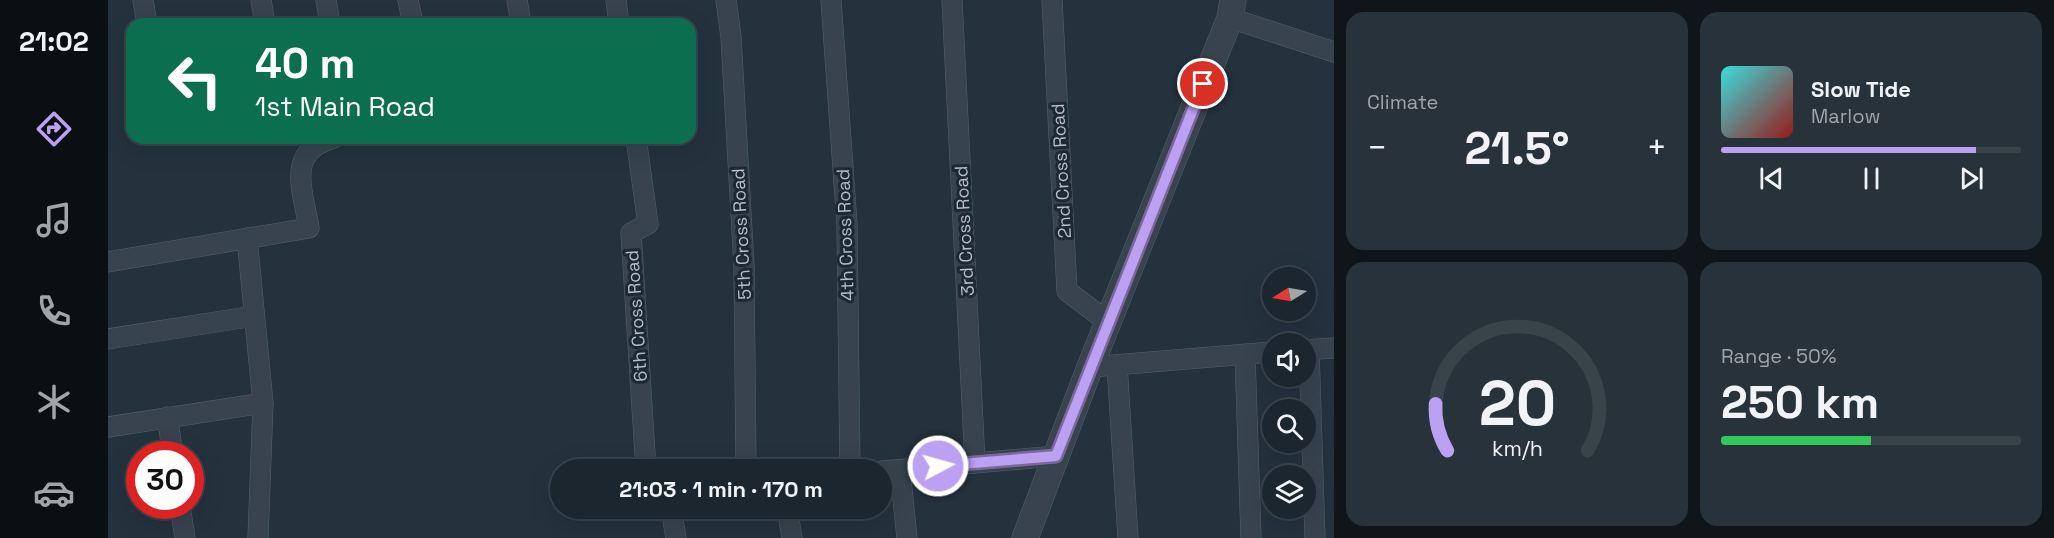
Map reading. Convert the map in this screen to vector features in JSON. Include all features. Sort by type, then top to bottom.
[{"type":"street","points":[[143,0],[146,18]]},
{"type":"street","points":[[261,0],[264,18]]},
{"type":"street","points":[[326,0],[329,18]]},
{"type":"street","points":[[408,0],[412,18]]},
{"type":"street","points":[[517,0],[520,18]]},
{"type":"street","points":[[616,0],[618,18]]},
{"type":"street","name":"5th Cross Road","points":[[726,0],[731,37],[744,266],[746,459]]},
{"type":"street","name":"4th Cross Road","points":[[831,0],[847,224],[850,459]]},
{"type":"street","name":"3rd Cross Road","points":[[952,0],[975,463]]},
{"type":"street","name":"2nd Cross Road","points":[[1052,0],[1067,291],[1108,322]]},
{"type":"street","points":[[1025,538],[1232,9],[1334,52]]},
{"type":"street","points":[[108,262],[309,228],[301,174],[303,157],[315,144]]},
{"type":"street","name":"6th Cross Road","points":[[637,144],[648,224],[631,233],[645,459]]},
{"type":"street","points":[[247,238],[263,403],[258,538]]},
{"type":"street","points":[[108,339],[254,316]]},
{"type":"street","points":[[1316,349],[1334,348]]},
{"type":"street","points":[[1090,367],[1262,353]]},
{"type":"street","points":[[1245,355],[1251,538]]},
{"type":"street","points":[[1117,365],[1128,538]]},
{"type":"street","points":[[1309,387],[1315,538]]},
{"type":"street","points":[[108,427],[263,403]]},
{"type":"street","points":[[167,417],[171,441]]},
{"type":"street","points":[[892,471],[1056,456]]},
{"type":"street","points":[[892,475],[907,538]]},
{"type":"street","points":[[182,519],[185,538]]},
{"type":"street","points":[[673,519],[676,538]]},
{"type":"street","points":[[789,519],[792,538]]},
{"type":"route","points":[[938,466],[1056,456],[1203,84]]}]
